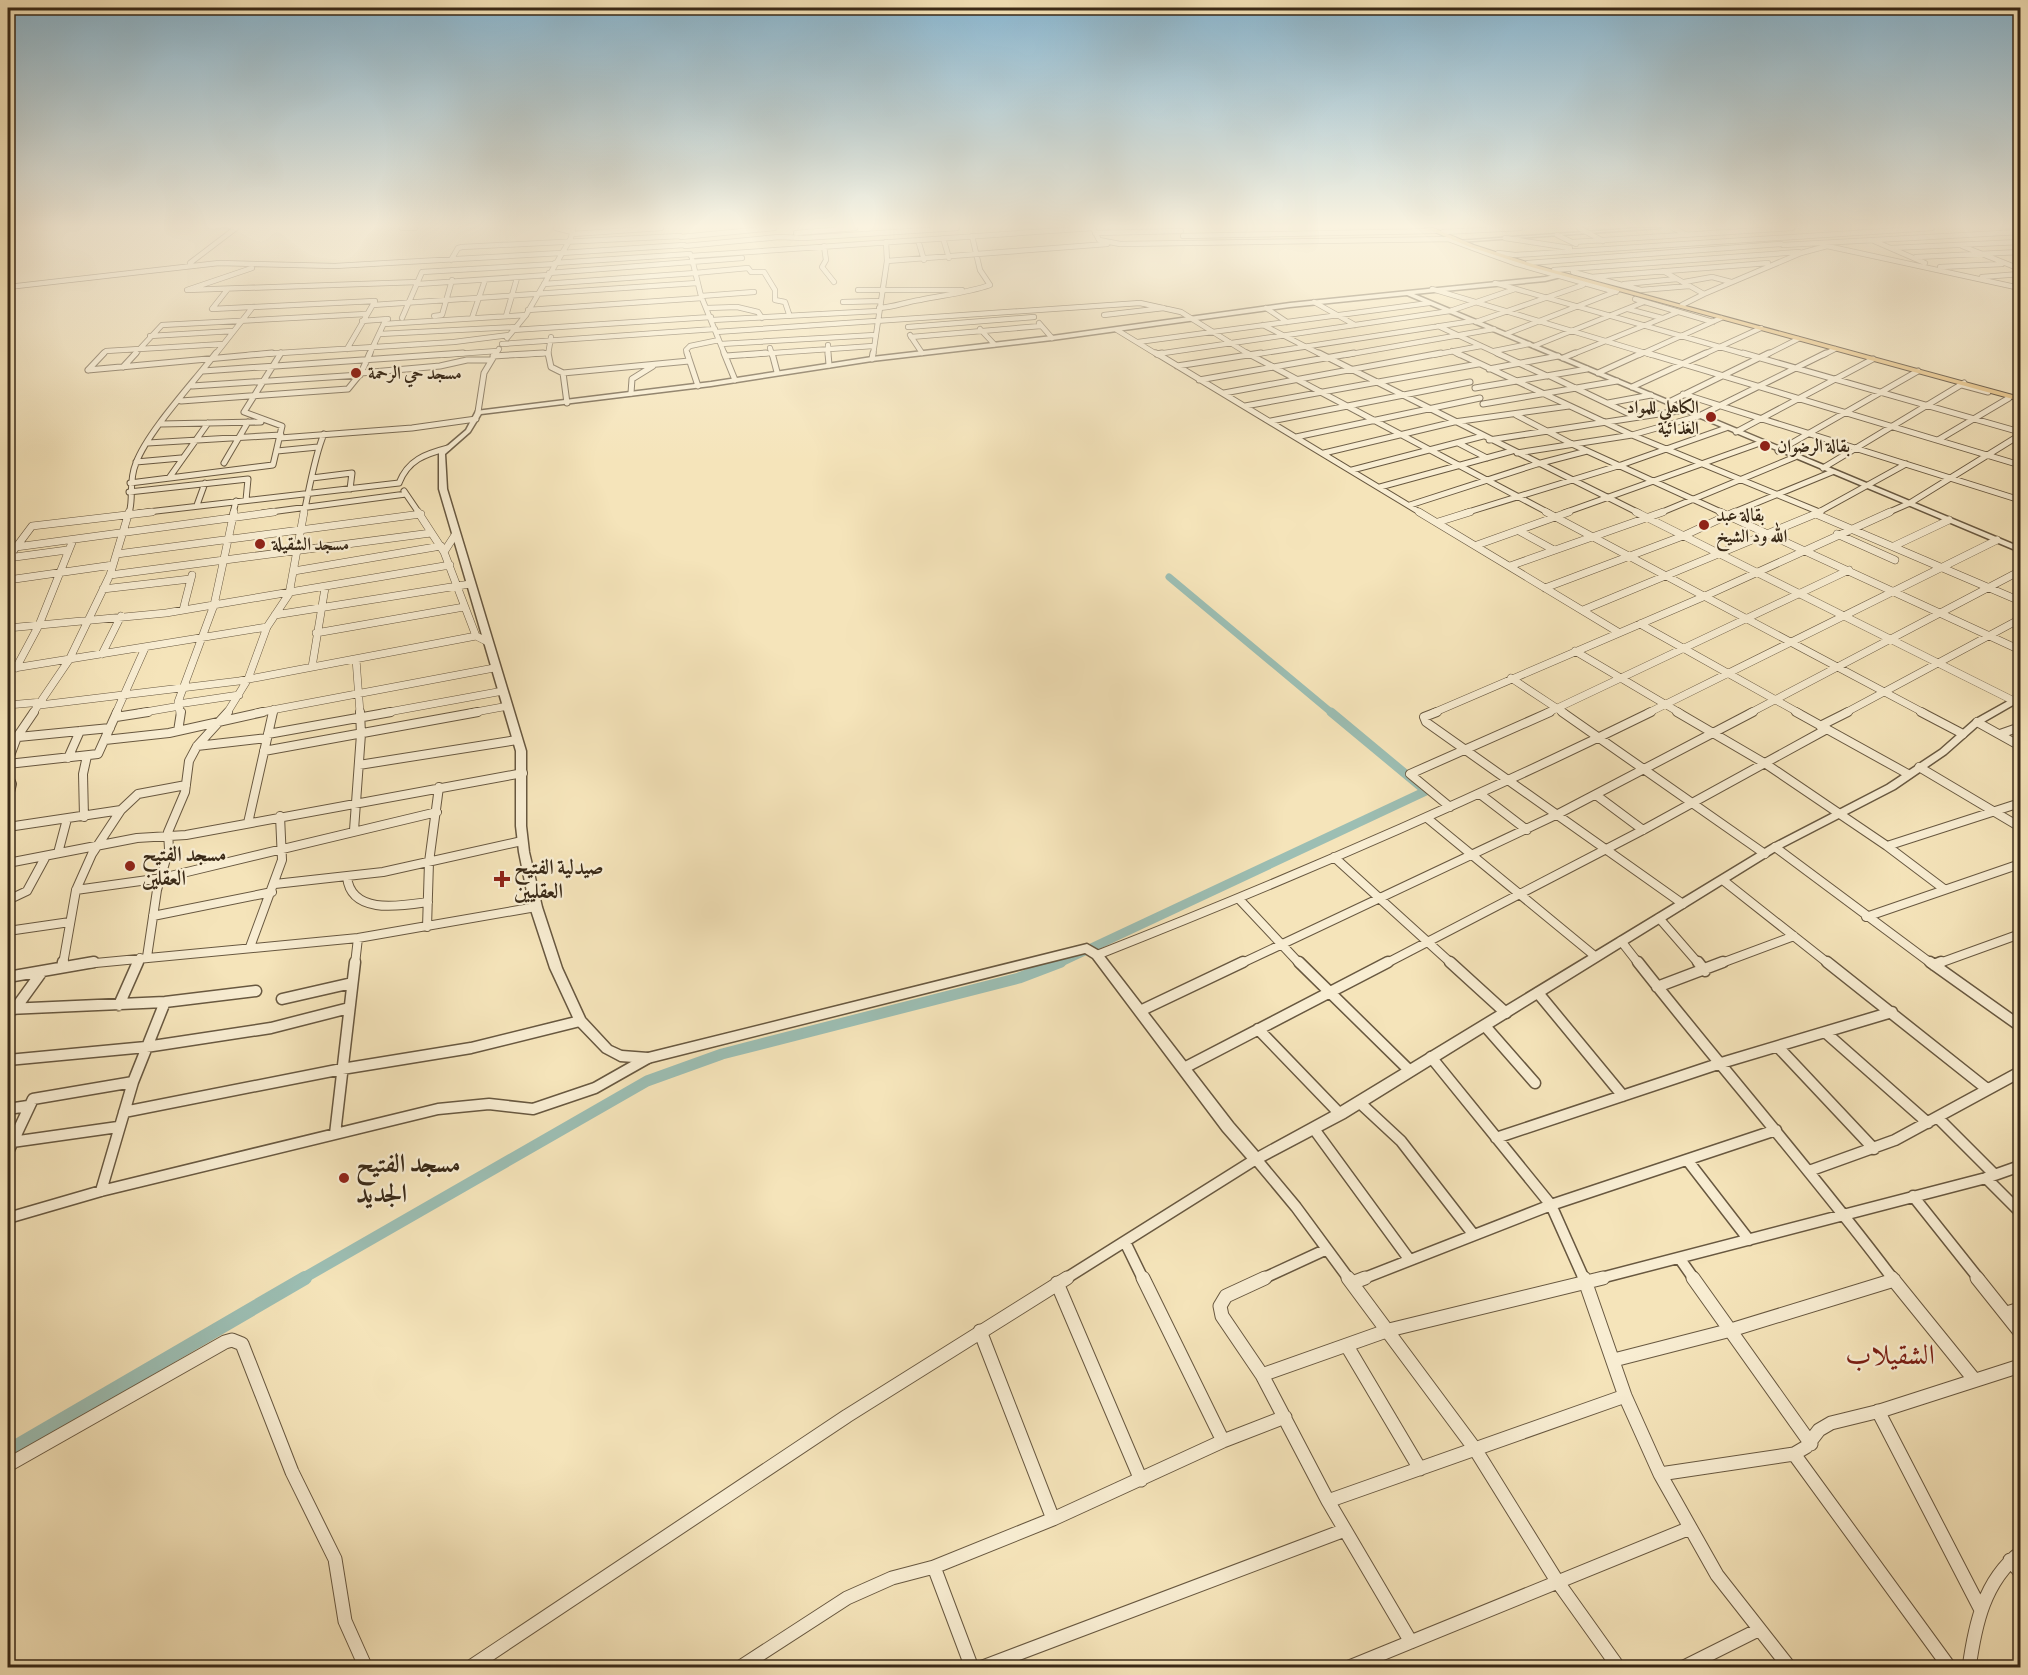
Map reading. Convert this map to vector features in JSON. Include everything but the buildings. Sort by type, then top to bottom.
[{"type":"main road","points":[[1670,306],[1761,328],[2020,399]]},
{"type":"main road","points":[[1671,306],[2020,399]]},
{"type":"street","points":[[214,306],[212,309],[284,306]]},
{"type":"street","points":[[347,349],[371,306]]},
{"type":"street","points":[[402,318],[407,306]]},
{"type":"street","points":[[385,322],[402,318],[441,315],[444,306]]},
{"type":"street","points":[[472,318],[476,306]]},
{"type":"street","points":[[506,316],[509,306]]},
{"type":"street","points":[[531,306],[491,358],[481,383],[477,416],[462,438],[442,453],[441,477],[455,535],[517,740],[523,773],[522,841],[536,907],[556,968],[580,1021],[613,1053],[648,1058]]},
{"type":"street","points":[[362,321],[506,316],[595,306]]},
{"type":"street","points":[[786,306],[789,314]]},
{"type":"street","points":[[872,359],[880,306]]},
{"type":"street","points":[[380,334],[554,328],[879,310],[902,306]]},
{"type":"street","points":[[502,344],[877,322],[1096,306]]},
{"type":"street","points":[[1161,306],[1181,312],[1251,355],[1321,393],[1963,734]]},
{"type":"street","points":[[148,443],[405,429],[477,416],[631,393],[698,386],[777,372],[1117,330],[1281,306]]},
{"type":"street","points":[[1321,306],[1356,325]]},
{"type":"street","points":[[1138,342],[1404,306]]},
{"type":"street","points":[[1437,306],[1669,402],[1778,451],[1910,503],[2020,550]]},
{"type":"street","points":[[1157,354],[1450,311],[1466,306]]},
{"type":"street","points":[[1486,306],[2020,465]]},
{"type":"street","points":[[1177,366],[1474,321],[1521,306]]},
{"type":"street","points":[[1493,351],[1532,345],[1632,306]]},
{"type":"street","points":[[1669,306],[1713,322]]},
{"type":"street","points":[[1489,369],[1561,357],[1662,318],[1685,306]]},
{"type":"street","points":[[735,380],[707,308],[740,307],[758,312],[765,328],[777,372]]},
{"type":"street","points":[[1104,315],[1167,307]]},
{"type":"street","points":[[1506,334],[1576,307],[1971,418],[2020,434]]},
{"type":"street","points":[[145,648],[98,754],[8,763],[17,737],[69,660],[110,575],[131,506],[130,483],[136,462],[161,424],[252,308]]},
{"type":"street","points":[[1266,308],[1287,322]]},
{"type":"street","points":[[1627,309],[1662,318]]},
{"type":"street","points":[[1029,311],[1053,338]]},
{"type":"street","points":[[826,313],[829,365]]},
{"type":"street","points":[[123,367],[162,325],[366,314]]},
{"type":"street","points":[[908,327],[1034,317]]},
{"type":"street","points":[[1598,373],[1721,318]]},
{"type":"street","points":[[906,320],[911,338],[922,353]]},
{"type":"street","points":[[193,333],[202,322]]},
{"type":"street","points":[[181,401],[348,389],[360,374],[385,322]]},
{"type":"street","points":[[976,322],[994,345]]},
{"type":"street","points":[[1371,323],[1390,333]]},
{"type":"street","points":[[1263,325],[1844,617],[2017,700]]},
{"type":"street","points":[[911,338],[1041,326]]},
{"type":"street","points":[[1438,326],[1637,417]]},
{"type":"street","points":[[554,328],[548,353],[550,367],[563,373],[689,361]]},
{"type":"street","points":[[1632,387],[1761,328]]},
{"type":"street","points":[[1199,380],[1494,329]]},
{"type":"street","points":[[1117,330],[1618,632]]},
{"type":"street","points":[[150,336],[233,331]]},
{"type":"street","points":[[223,344],[106,351],[87,370],[212,357],[373,348],[509,335]]},
{"type":"street","points":[[698,386],[687,348],[720,342],[875,335]]},
{"type":"street","points":[[1669,402],[1798,339]]},
{"type":"street","points":[[726,356],[873,346]]},
{"type":"street","points":[[1224,393],[1481,346]]},
{"type":"street","points":[[1380,487],[1487,458],[1632,435],[1699,416],[1722,407],[1835,349]]},
{"type":"street","points":[[203,371],[497,351]]},
{"type":"street","points":[[1452,351],[1632,435],[2020,601]]},
{"type":"street","points":[[130,483],[273,465],[282,426],[244,413],[281,353]]},
{"type":"street","points":[[192,386],[360,374],[440,366],[467,360],[548,353]]},
{"type":"street","points":[[1736,432],[1800,400],[1873,358]]},
{"type":"street","points":[[1245,406],[1478,364]]},
{"type":"street","points":[[631,393],[632,379],[655,365]]},
{"type":"street","points":[[1462,366],[1493,418]]},
{"type":"street","points":[[1475,388],[1587,369]]},
{"type":"street","points":[[1778,451],[1918,371]]},
{"type":"street","points":[[563,373],[567,403]]},
{"type":"street","points":[[1483,404],[1617,381]]},
{"type":"street","points":[[1271,422],[1470,382]]},
{"type":"street","points":[[1823,468],[1963,384],[2009,398],[2020,399]]},
{"type":"street","points":[[1683,394],[2020,500]]},
{"type":"street","points":[[1607,403],[1651,395]]},
{"type":"street","points":[[1296,436],[1480,398]]},
{"type":"street","points":[[1938,440],[1971,418],[2009,398]]},
{"type":"street","points":[[1324,453],[1454,422],[1569,406]]},
{"type":"street","points":[[1352,470],[1458,443],[1685,410]]},
{"type":"street","points":[[1516,415],[1574,445],[1806,549],[2020,650]]},
{"type":"street","points":[[224,463],[248,422]]},
{"type":"street","points":[[161,424],[270,422]]},
{"type":"street","points":[[170,487],[181,458],[208,423]]},
{"type":"street","points":[[1438,522],[1621,465],[1726,428]]},
{"type":"street","points":[[119,1005],[143,957],[169,849],[168,836],[186,785],[186,770],[197,746],[224,719],[239,695],[248,679],[267,627],[289,594],[318,458],[318,447],[324,434]]},
{"type":"street","points":[[1683,904],[1426,722],[1424,717],[1510,678],[1703,597],[1837,534],[1910,503],[1953,479],[2020,434]]},
{"type":"street","points":[[1458,443],[1487,458]]},
{"type":"street","points":[[1477,546],[1760,443]]},
{"type":"street","points":[[277,451],[318,447]]},
{"type":"street","points":[[399,483],[407,466],[414,459],[448,448]]},
{"type":"street","points":[[1410,505],[1537,464],[1588,451]]},
{"type":"street","points":[[1510,566],[1648,518],[1795,457]]},
{"type":"street","points":[[136,462],[181,458]]},
{"type":"street","points":[[1583,610],[1770,533],[1816,512],[1906,464]]},
{"type":"street","points":[[1545,588],[1683,536],[1774,494],[1832,472]]},
{"type":"street","points":[[312,478],[352,473],[350,489]]},
{"type":"street","points":[[129,492],[248,478],[246,500]]},
{"type":"street","points":[[197,505],[205,483]]},
{"type":"street","points":[[8,558],[30,527],[129,513],[399,483]]},
{"type":"street","points":[[399,483],[443,549],[476,636]]},
{"type":"street","points":[[16,547],[406,494]]},
{"type":"street","points":[[178,731],[182,687],[214,605],[236,501]]},
{"type":"street","points":[[117,554],[421,514]]},
{"type":"street","points":[[1894,546],[1949,520]]},
{"type":"street","points":[[1519,531],[1554,550]]},
{"type":"street","points":[[110,575],[194,566],[431,533]]},
{"type":"street","points":[[1837,534],[1895,560]]},
{"type":"street","points":[[294,571],[443,549],[455,535]]},
{"type":"street","points":[[16,668],[39,625],[67,550],[73,540]]},
{"type":"street","points":[[1097,955],[1239,899],[1511,781],[1844,617],[1892,590],[1997,540]]},
{"type":"street","points":[[8,558],[67,550]]},
{"type":"street","points":[[8,580],[113,565]]},
{"type":"street","points":[[8,628],[183,610],[325,588],[450,565]]},
{"type":"street","points":[[183,610],[194,566]]},
{"type":"street","points":[[1450,807],[1410,774],[1623,679],[1848,570]]},
{"type":"street","points":[[1140,1011],[1527,830],[2020,571]]},
{"type":"street","points":[[103,589],[190,579]]},
{"type":"street","points":[[275,615],[470,584]]},
{"type":"street","points":[[312,667],[325,588]]},
{"type":"street","points":[[316,633],[464,607]]},
{"type":"street","points":[[102,654],[121,616]]},
{"type":"street","points":[[1184,1068],[1766,764],[1824,728],[2020,618]]},
{"type":"street","points":[[1640,624],[1908,774]]},
{"type":"street","points":[[8,669],[267,627]]},
{"type":"street","points":[[8,705],[248,679],[476,636],[486,641]]},
{"type":"street","points":[[1575,651],[1766,764],[1840,812],[1944,889]]},
{"type":"street","points":[[354,830],[361,734],[358,718],[356,658]]},
{"type":"street","points":[[105,740],[178,731],[274,709],[494,668]]},
{"type":"street","points":[[1510,678],[1600,737],[1692,803],[1770,851],[2020,1026]]},
{"type":"street","points":[[197,746],[268,736],[503,691]]},
{"type":"street","points":[[116,717],[239,695]]},
{"type":"street","points":[[469,1668],[980,1331],[1256,1159],[1340,1114],[1770,851],[1891,787],[1977,722],[2017,700]]},
{"type":"street","points":[[264,751],[508,706]]},
{"type":"street","points":[[248,823],[274,709]]},
{"type":"street","points":[[1977,722],[2020,746]]},
{"type":"street","points":[[2000,734],[2020,727]]},
{"type":"street","points":[[8,738],[110,728]]},
{"type":"street","points":[[68,758],[80,731]]},
{"type":"street","points":[[359,765],[517,740]]},
{"type":"street","points":[[84,817],[83,774],[87,756]]},
{"type":"street","points":[[1919,767],[2020,827]]},
{"type":"street","points":[[8,863],[97,845],[248,823],[523,773]]},
{"type":"street","points":[[8,777],[12,784],[8,800]]},
{"type":"street","points":[[62,967],[76,890],[97,845],[121,810],[138,794],[186,785]]},
{"type":"street","points":[[427,927],[429,862],[439,787]]},
{"type":"street","points":[[1479,794],[1527,830]]},
{"type":"street","points":[[1596,795],[1643,830]]},
{"type":"street","points":[[1887,846],[2020,803]]},
{"type":"street","points":[[8,827],[121,810]]},
{"type":"street","points":[[76,890],[162,878],[354,830],[437,812]]},
{"type":"street","points":[[250,947],[282,860],[280,816]]},
{"type":"street","points":[[1427,818],[1596,957]]},
{"type":"street","points":[[58,853],[67,819]]},
{"type":"street","points":[[153,916],[273,888],[429,862],[522,841]]},
{"type":"street","points":[[8,900],[27,891],[45,856]]},
{"type":"street","points":[[1334,857],[1506,1013]]},
{"type":"street","points":[[1866,917],[2020,864]]},
{"type":"street","points":[[347,877],[346,887],[351,896],[371,904],[391,907],[428,902]]},
{"type":"street","points":[[1724,880],[1987,1089]]},
{"type":"street","points":[[1239,899],[1281,945],[1409,1070]]},
{"type":"street","points":[[8,977],[41,973],[62,967],[143,957],[358,938],[536,907]]},
{"type":"street","points":[[1659,918],[1705,971]]},
{"type":"street","points":[[8,930],[69,922]]},
{"type":"street","points":[[1934,965],[2020,934]]},
{"type":"street","points":[[1657,987],[1794,936]]},
{"type":"street","points":[[335,1134],[358,938]]},
{"type":"street","points":[[1621,941],[1718,1064],[1844,1213],[1894,1280],[1973,1378]]},
{"type":"street","points":[[8,1218],[101,1191],[449,1107],[489,1104],[533,1109],[595,1088],[648,1058],[1087,948],[1097,955],[1389,1329],[1475,1449],[1557,1581],[1619,1668]]},
{"type":"street","points":[[11,1009],[41,973]]},
{"type":"street","points":[[282,999],[352,983]]},
{"type":"street","points":[[11,1009],[165,1002],[256,992]]},
{"type":"street","points":[[1538,993],[1623,1096]]},
{"type":"street","points":[[101,1191],[133,1082],[165,1002]]},
{"type":"street","points":[[8,1060],[146,1047],[271,1028],[349,1008]]},
{"type":"street","points":[[1496,1138],[1718,1064],[1892,1012]]},
{"type":"street","points":[[124,1112],[471,1048],[580,1021]]},
{"type":"street","points":[[1485,1026],[1535,1083]]},
{"type":"street","points":[[1258,1029],[1340,1114]]},
{"type":"street","points":[[1826,1033],[1933,1121],[1990,1176],[2020,1212]]},
{"type":"street","points":[[1778,1047],[1874,1149]]},
{"type":"street","points":[[1431,1058],[1551,1205],[1586,1283],[1625,1396],[1660,1474],[1717,1575],[1790,1668]]},
{"type":"street","points":[[1809,1171],[1874,1149],[1933,1121],[2020,1072]]},
{"type":"street","points":[[10,1147],[28,1106],[37,1097],[133,1082]]},
{"type":"street","points":[[1359,1102],[1401,1141],[1473,1234]]},
{"type":"street","points":[[8,1109],[28,1106]]},
{"type":"street","points":[[10,1147],[118,1127]]},
{"type":"street","points":[[1314,1129],[1409,1259]]},
{"type":"street","points":[[1352,1283],[1551,1205],[1776,1130]]},
{"type":"street","points":[[1688,1161],[1749,1240]]},
{"type":"street","points":[[1262,1375],[1347,1347],[1389,1329],[1680,1259],[2020,1166]]},
{"type":"street","points":[[1913,1196],[2020,1332]]},
{"type":"street","points":[[1125,1242],[1223,1441]]},
{"type":"street","points":[[1327,1249],[1226,1296],[1220,1306],[1222,1316],[1262,1375],[1328,1501],[1411,1642]]},
{"type":"street","points":[[1680,1259],[1811,1444]]},
{"type":"street","points":[[1614,1360],[1731,1330],[1894,1280]]},
{"type":"street","points":[[1057,1283],[1141,1480]]},
{"type":"street","points":[[2007,1313],[2020,1309]]},
{"type":"street","points":[[980,1331],[1053,1519]]},
{"type":"street","points":[[8,1465],[225,1342],[232,1340],[242,1344],[292,1472],[335,1559],[345,1622],[366,1668]]},
{"type":"street","points":[[1347,1347],[1420,1469]]},
{"type":"street","points":[[1660,1474],[1794,1454],[1811,1444],[1819,1428],[1878,1411],[1973,1378],[2020,1366]]},
{"type":"street","points":[[1328,1501],[1625,1396]]},
{"type":"street","points":[[1878,1411],[1980,1608]]},
{"type":"street","points":[[739,1668],[846,1598],[892,1578],[934,1567],[1053,1519],[1223,1441],[1285,1417]]},
{"type":"street","points":[[1794,1454],[1950,1668]]},
{"type":"street","points":[[1347,1668],[1690,1528]]},
{"type":"street","points":[[980,1668],[1345,1530]]},
{"type":"street","points":[[1969,1668],[1980,1608],[2015,1556]]},
{"type":"street","points":[[2015,1556],[2020,1572]]},
{"type":"street","points":[[934,1567],[972,1668]]},
{"type":"street","points":[[1682,1668],[1758,1630]]},
{"type":"waterway","points":[[1169,577],[1332,713]]},
{"type":"waterway","points":[[1057,964],[1426,791],[1331,712]]},
{"type":"waterway","points":[[302,1279],[647,1081],[722,1054],[1019,978],[1061,962]]},
{"type":"waterway","points":[[8,1451],[305,1278]]},
{"type":"place","name":"مسجد حي الرحمة","points":[[356,373]]},
{"type":"place","name":"الكاهلي للمواد الغذائية","points":[[1711,417]]},
{"type":"place","name":"بقالة الرضوان","points":[[1765,446]]},
{"type":"place","name":"بقالة عبد الله ود الشيخ","points":[[1704,525]]},
{"type":"place","name":"مسجد الشقيلة","points":[[260,544]]},
{"type":"place","name":"مسجد الفتيح العقلين","points":[[130,866]]},
{"type":"place","name":"صيدلية الفتيح العقليين","points":[[502,879]]},
{"type":"place","name":"مسجد الفتيح الجديد","points":[[344,1178]]},
{"type":"district","name":"الشقيلاب","points":[[1890,1354]]}]
